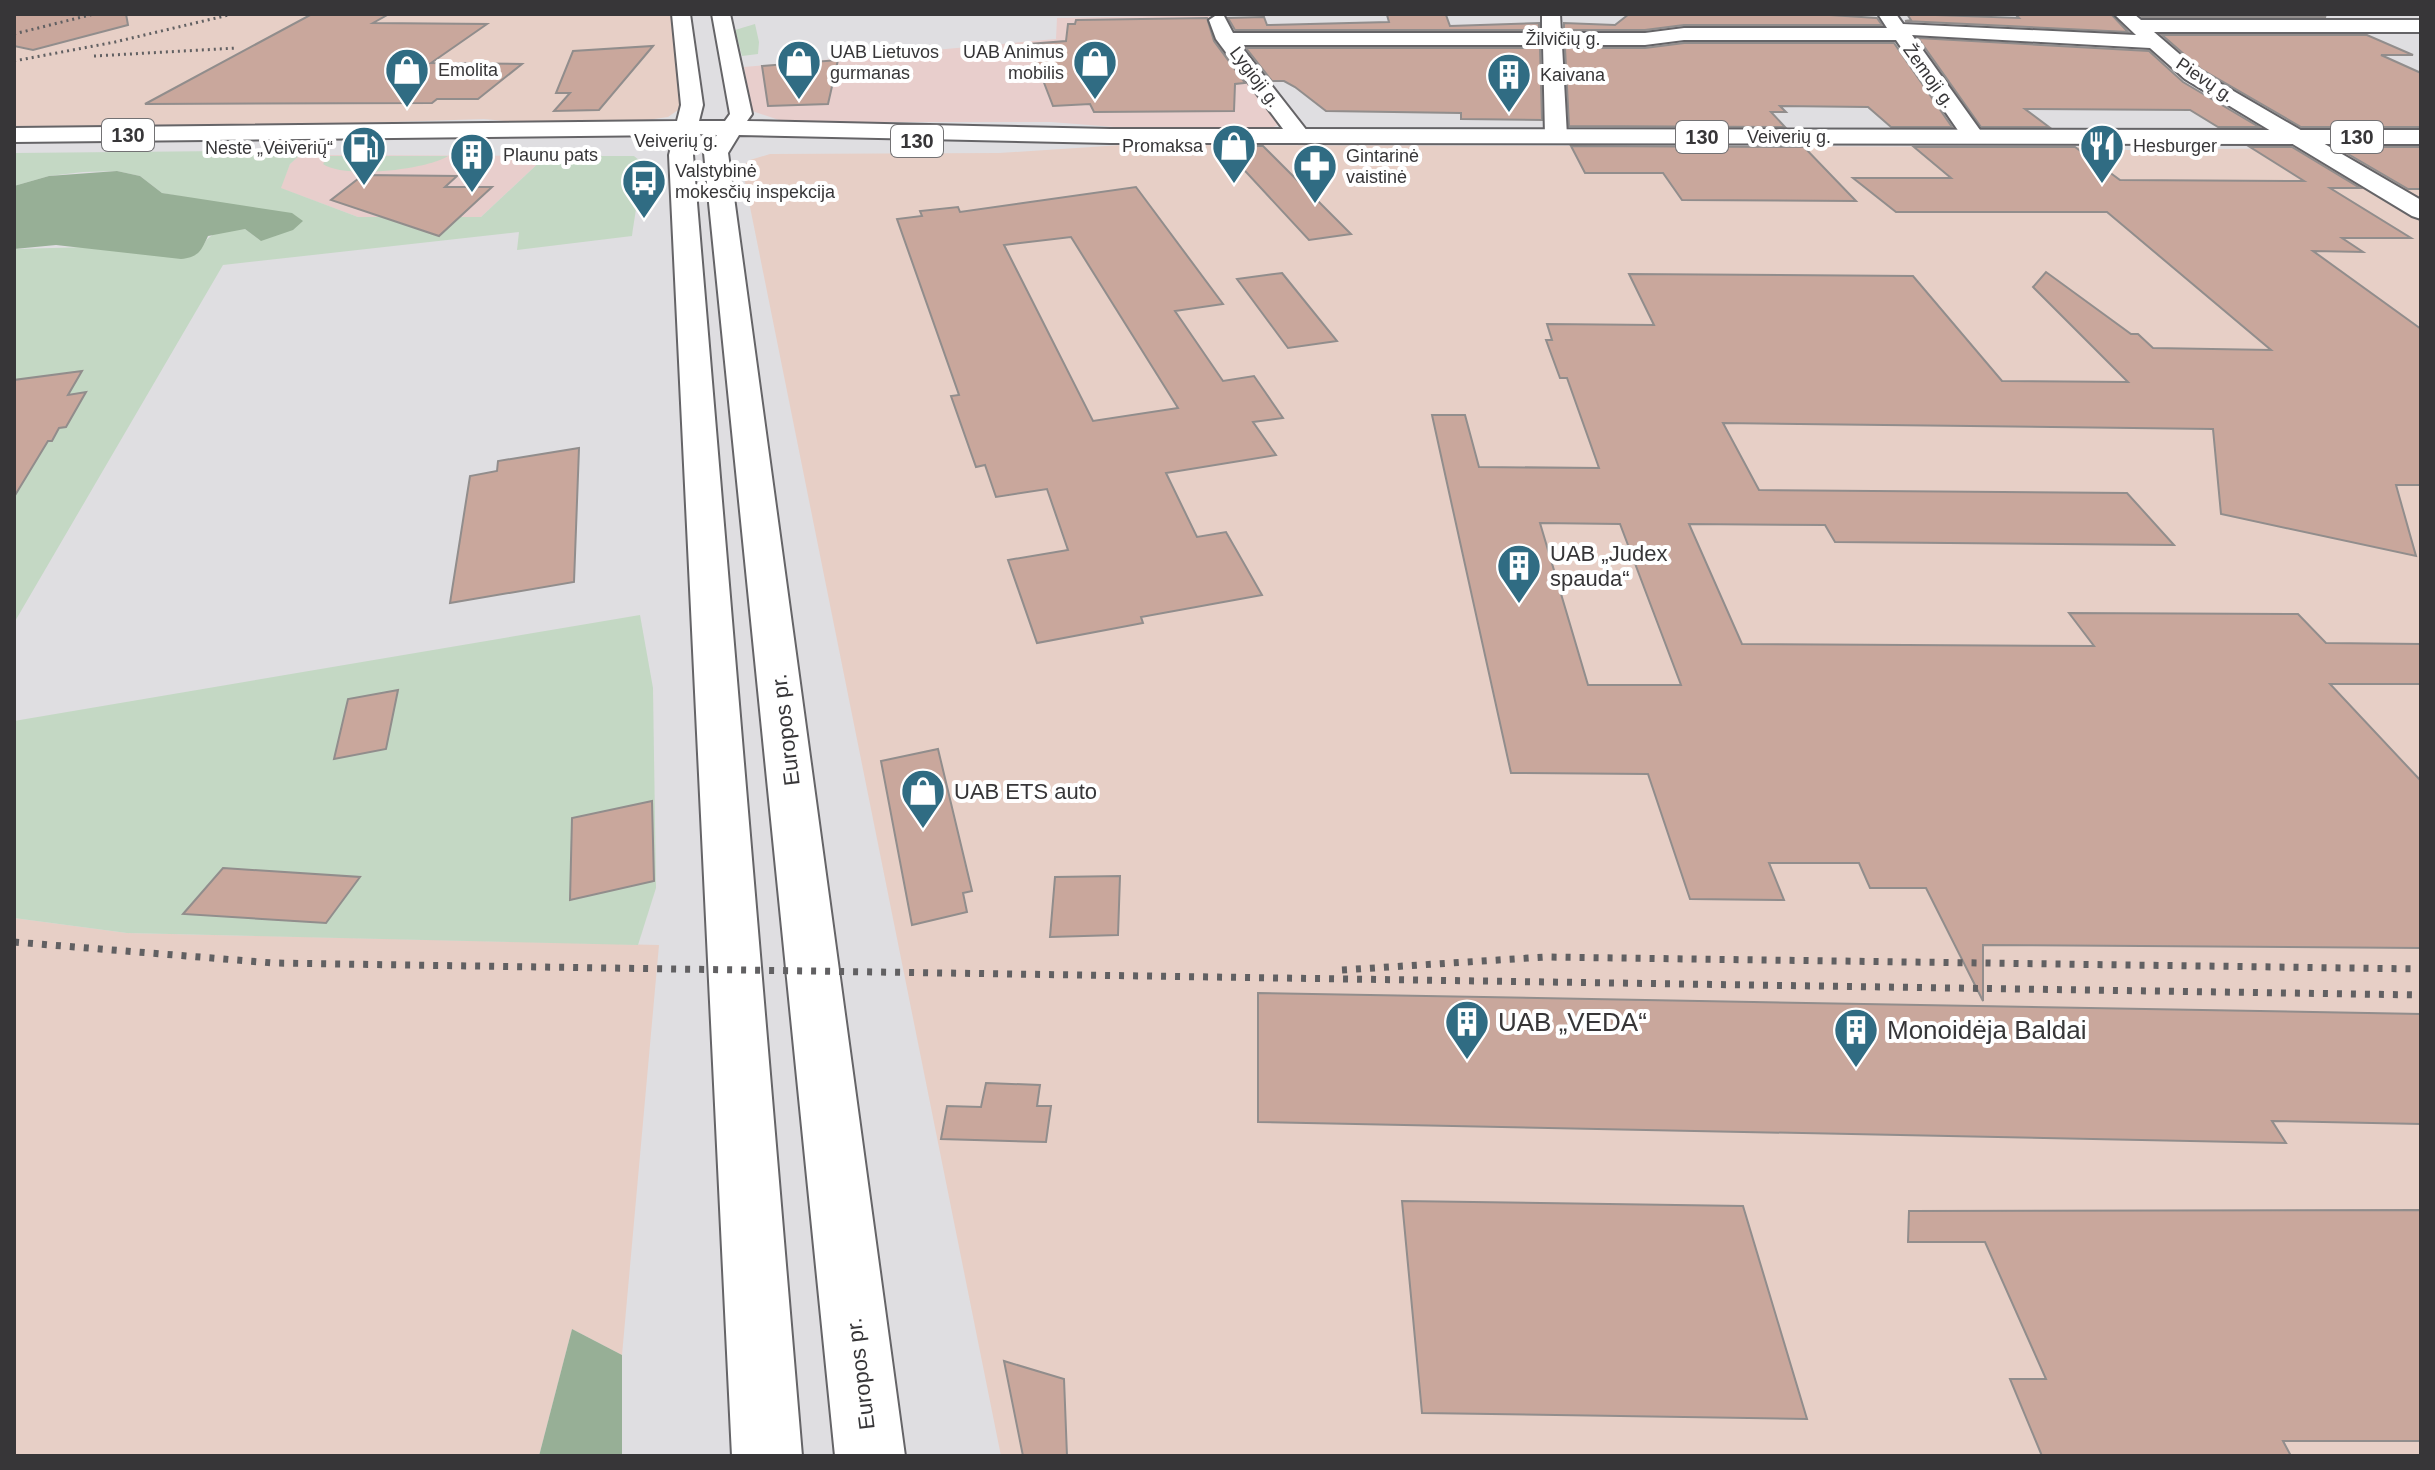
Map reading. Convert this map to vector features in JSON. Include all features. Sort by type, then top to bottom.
[{"type":"main road","name":"Lygioji g.","points":[[1218,14],[1218,24],[1226,39],[1300,136]]},
{"type":"main road","points":[[1551,14],[1556,136]]},
{"type":"main road","points":[[2338,14],[2407,45]]},
{"type":"main road","points":[[2130,20],[2421,26]]},
{"type":"main road","name":"Pievų g.","points":[[2130,20],[2192,75],[2421,211]]},
{"type":"main road","name":"Europos pr.","points":[[702,22],[691,97],[716,153],[870,1456]]},
{"type":"main road","name":"Europos pr.","points":[[702,22],[741,114],[706,135]]},
{"type":"main road","name":"Žilvičių g.","points":[[1226,39],[1645,39],[1684,34],[1894,26],[2154,42]]},
{"type":"main road","name":"Žemoji g.","points":[[1894,26],[1974,137]]},
{"type":"main road","name":"Veiverių g.","points":[[14,135],[242,135],[345,141],[706,135],[1016,140],[1110,136],[2421,137]]},
{"type":"main road","name":"Europos pr.","points":[[706,135],[694,358],[767,1456]]},
{"type":"shaded area","points":[[14,14],[671,14],[681,108],[668,117],[633,122],[527,123],[484,119],[240,127],[14,127]]},
{"type":"shaded area","points":[[1209,15],[1218,42],[1280,120],[1278,125],[1269,129],[1114,127],[1051,122],[785,122],[752,111],[744,67],[1056,39],[1057,18]]},
{"type":"shaded area","points":[[1122,145],[2081,147],[2128,150],[2421,147],[2421,1456],[1001,1456],[743,172],[744,165],[750,160],[770,154],[999,153]]},
{"type":"shaded area","points":[[300,155],[546,156],[481,217],[358,217],[280,188],[290,164]]},
{"type":"shaded area","points":[[14,918],[127,933],[659,945],[622,1355],[572,1329],[539,1456],[14,1456]]},
{"type":"green space","points":[[755,24],[758,54],[742,56],[735,30]]},
{"type":"green space","points":[[226,151],[300,155],[290,164],[281,188],[358,217],[481,217],[546,156],[634,156],[640,161],[640,172],[632,236],[517,250],[519,232],[223,265],[14,623],[14,249],[204,244],[217,233],[245,229],[261,241],[228,205],[162,193],[140,176],[117,171],[83,172],[49,176],[14,186],[14,153]]},
{"type":"green space","points":[[329,156],[448,156],[404,169],[366,172],[333,169],[323,164]]},
{"type":"green space","points":[[117,171],[140,176],[162,193],[292,213],[303,221],[293,230],[261,241],[245,229],[208,236],[199,252],[181,259],[56,245],[14,249],[14,186],[49,176]]},
{"type":"green space","points":[[640,615],[653,688],[656,888],[638,945],[127,933],[14,918],[14,721]]},
{"type":"green space","points":[[572,1329],[622,1355],[622,1456],[539,1456]]},
{"type":"building","points":[[14,14],[126,14],[128,25],[33,50],[14,46]]},
{"type":"building","points":[[312,14],[389,14],[373,23],[487,24],[431,63],[522,64],[478,99],[437,99],[432,103],[145,104]]},
{"type":"building","points":[[1629,14],[1814,14],[1877,18],[1882,25],[1684,25],[1645,30],[1564,30],[1564,23],[1615,25]]},
{"type":"building","points":[[1907,14],[2019,18],[2015,14],[2111,14],[2128,32],[1905,21],[1911,20]]},
{"type":"building","points":[[2139,14],[2320,14],[2326,17],[2142,17]]},
{"type":"building","points":[[1387,15],[1446,15],[1450,26],[1539,23],[1539,30],[1235,30],[1228,18],[1264,17],[1267,25],[1389,22]]},
{"type":"building","points":[[1207,18],[1214,41],[1245,83],[1235,84],[1234,111],[1094,112],[1090,104],[1053,106],[1029,44],[1066,41],[1068,24],[1075,24],[1076,20]]},
{"type":"building","points":[[2162,35],[2367,35],[2413,55],[2381,55],[2421,73],[2421,127],[2301,127],[2201,69]]},
{"type":"building","points":[[1918,38],[2149,51],[2183,82],[2259,127],[2218,127],[2190,110],[2025,109],[2049,127],[1981,127]]},
{"type":"building","points":[[1684,43],[1894,43],[1952,127],[1891,127],[1868,107],[1780,106],[1786,112],[1771,112],[1785,127],[1569,126],[1565,48],[1645,48]]},
{"type":"building","points":[[653,46],[599,110],[554,111],[570,93],[556,93],[573,51]]},
{"type":"building","points":[[1246,48],[1540,48],[1542,120],[1461,119],[1461,113],[1326,111],[1295,87],[1284,81],[1272,81]]},
{"type":"building","points":[[838,60],[828,104],[768,106],[762,66]]},
{"type":"building","points":[[1222,146],[1263,146],[1351,234],[1309,240]]},
{"type":"building","points":[[1571,146],[1804,147],[1856,201],[1682,200],[1663,173],[1585,173]]},
{"type":"building","points":[[1914,147],[2075,147],[2120,180],[2304,181],[2250,147],[2292,147],[2360,188],[2330,188],[2411,238],[2342,238],[2363,252],[2313,251],[2421,329],[2421,485],[2396,485],[2416,556],[2221,514],[2213,429],[1723,423],[1759,490],[2127,493],[2174,545],[1835,542],[1825,525],[1689,524],[1742,644],[2094,646],[2069,613],[2298,614],[2326,643],[2421,644],[2421,684],[2330,684],[2421,781],[2421,948],[1983,945],[1983,1001],[1926,888],[1870,888],[1859,863],[1769,863],[1784,900],[1690,899],[1648,774],[1511,773],[1432,415],[1465,415],[1479,467],[1599,468],[1567,378],[1560,378],[1546,340],[1552,340],[1547,324],[1654,325],[1629,274],[1913,276],[2002,381],[2128,382],[2033,287],[2046,272],[2131,334],[2138,334],[2153,348],[2271,350],[2107,212],[1896,212],[1853,178],[1951,178]],"holes":[[[1540,523],[1620,524],[1681,685],[1588,685]]]},
{"type":"building","points":[[2336,147],[2421,147],[2421,189],[2408,189]]},
{"type":"building","points":[[363,175],[457,176],[445,187],[492,187],[439,236],[331,200]]},
{"type":"building","points":[[1136,187],[1223,304],[1175,311],[1223,381],[1254,376],[1283,418],[1253,422],[1276,455],[1166,473],[1197,537],[1226,532],[1262,595],[1141,617],[1143,623],[1037,643],[1008,560],[1068,550],[1047,489],[996,497],[985,465],[976,467],[951,396],[959,395],[897,219],[922,216],[920,211],[958,207],[960,212]],"holes":[[[1071,237],[1178,408],[1093,421],[1004,245]]]},
{"type":"building","points":[[1282,273],[1337,341],[1288,348],[1237,279]]},
{"type":"building","points":[[82,371],[68,395],[86,392],[66,427],[59,428],[52,441],[48,441],[14,497],[14,380]]},
{"type":"building","points":[[579,448],[574,582],[450,603],[470,476],[497,471],[498,461]]},
{"type":"building","points":[[398,690],[386,749],[334,759],[348,699]]},
{"type":"building","points":[[938,749],[972,891],[963,893],[967,912],[912,925],[881,761]]},
{"type":"building","points":[[652,801],[654,881],[570,900],[572,818]]},
{"type":"building","points":[[223,868],[360,877],[326,923],[183,914]]},
{"type":"building","points":[[1120,876],[1118,935],[1050,937],[1055,877]]},
{"type":"building","points":[[1258,993],[2421,1014],[2421,1124],[2272,1121],[2286,1143],[1258,1122]]},
{"type":"building","points":[[986,1083],[1040,1085],[1037,1106],[1051,1106],[1046,1142],[941,1139],[947,1106],[981,1107]]},
{"type":"building","points":[[1402,1201],[1743,1206],[1807,1419],[1422,1413]]},
{"type":"building","points":[[2421,1210],[2421,1441],[2283,1441],[2291,1456],[2042,1456],[2010,1379],[2046,1379],[1985,1242],[1908,1242],[1909,1211]]},
{"type":"building","points":[[1004,1361],[1064,1379],[1067,1456],[1023,1456]]},
{"type":"railway","points":[[14,34],[94,14]]},
{"type":"railway","points":[[14,61],[115,42],[233,14]]},
{"type":"railway","points":[[94,56],[237,48]]},
{"type":"railway","points":[[14,942],[273,963],[2421,995]]},
{"type":"railway","points":[[1342,970],[1545,957],[2421,969]]},
{"type":"place","name":"UAB Lietuvos gurmanas","points":[[799,101]]},
{"type":"place","name":"UAB Animus mobilis","points":[[1095,101]]},
{"type":"place","name":"Emolita","points":[[407,109]]},
{"type":"place","name":"Kaivana","points":[[1509,114]]},
{"type":"place","name":"Promaksa","points":[[1234,185]]},
{"type":"place","name":"Hesburger","points":[[2102,185]]},
{"type":"place","name":"Neste „Veiverių“","points":[[364,187]]},
{"type":"place","name":"Plaunu pats","points":[[472,194]]},
{"type":"place","name":"Gintarinė vaistinė","points":[[1315,205]]},
{"type":"place","name":"Valstybinė mokesčių inspekcija","points":[[644,220]]},
{"type":"place","name":"UAB „Judex spauda“","points":[[1519,605]]},
{"type":"place","name":"UAB ETS auto","points":[[923,830]]},
{"type":"place","name":"UAB „VEDA“","points":[[1467,1061]]},
{"type":"place","name":"Monoidėja Baldai","points":[[1856,1069]]}]
